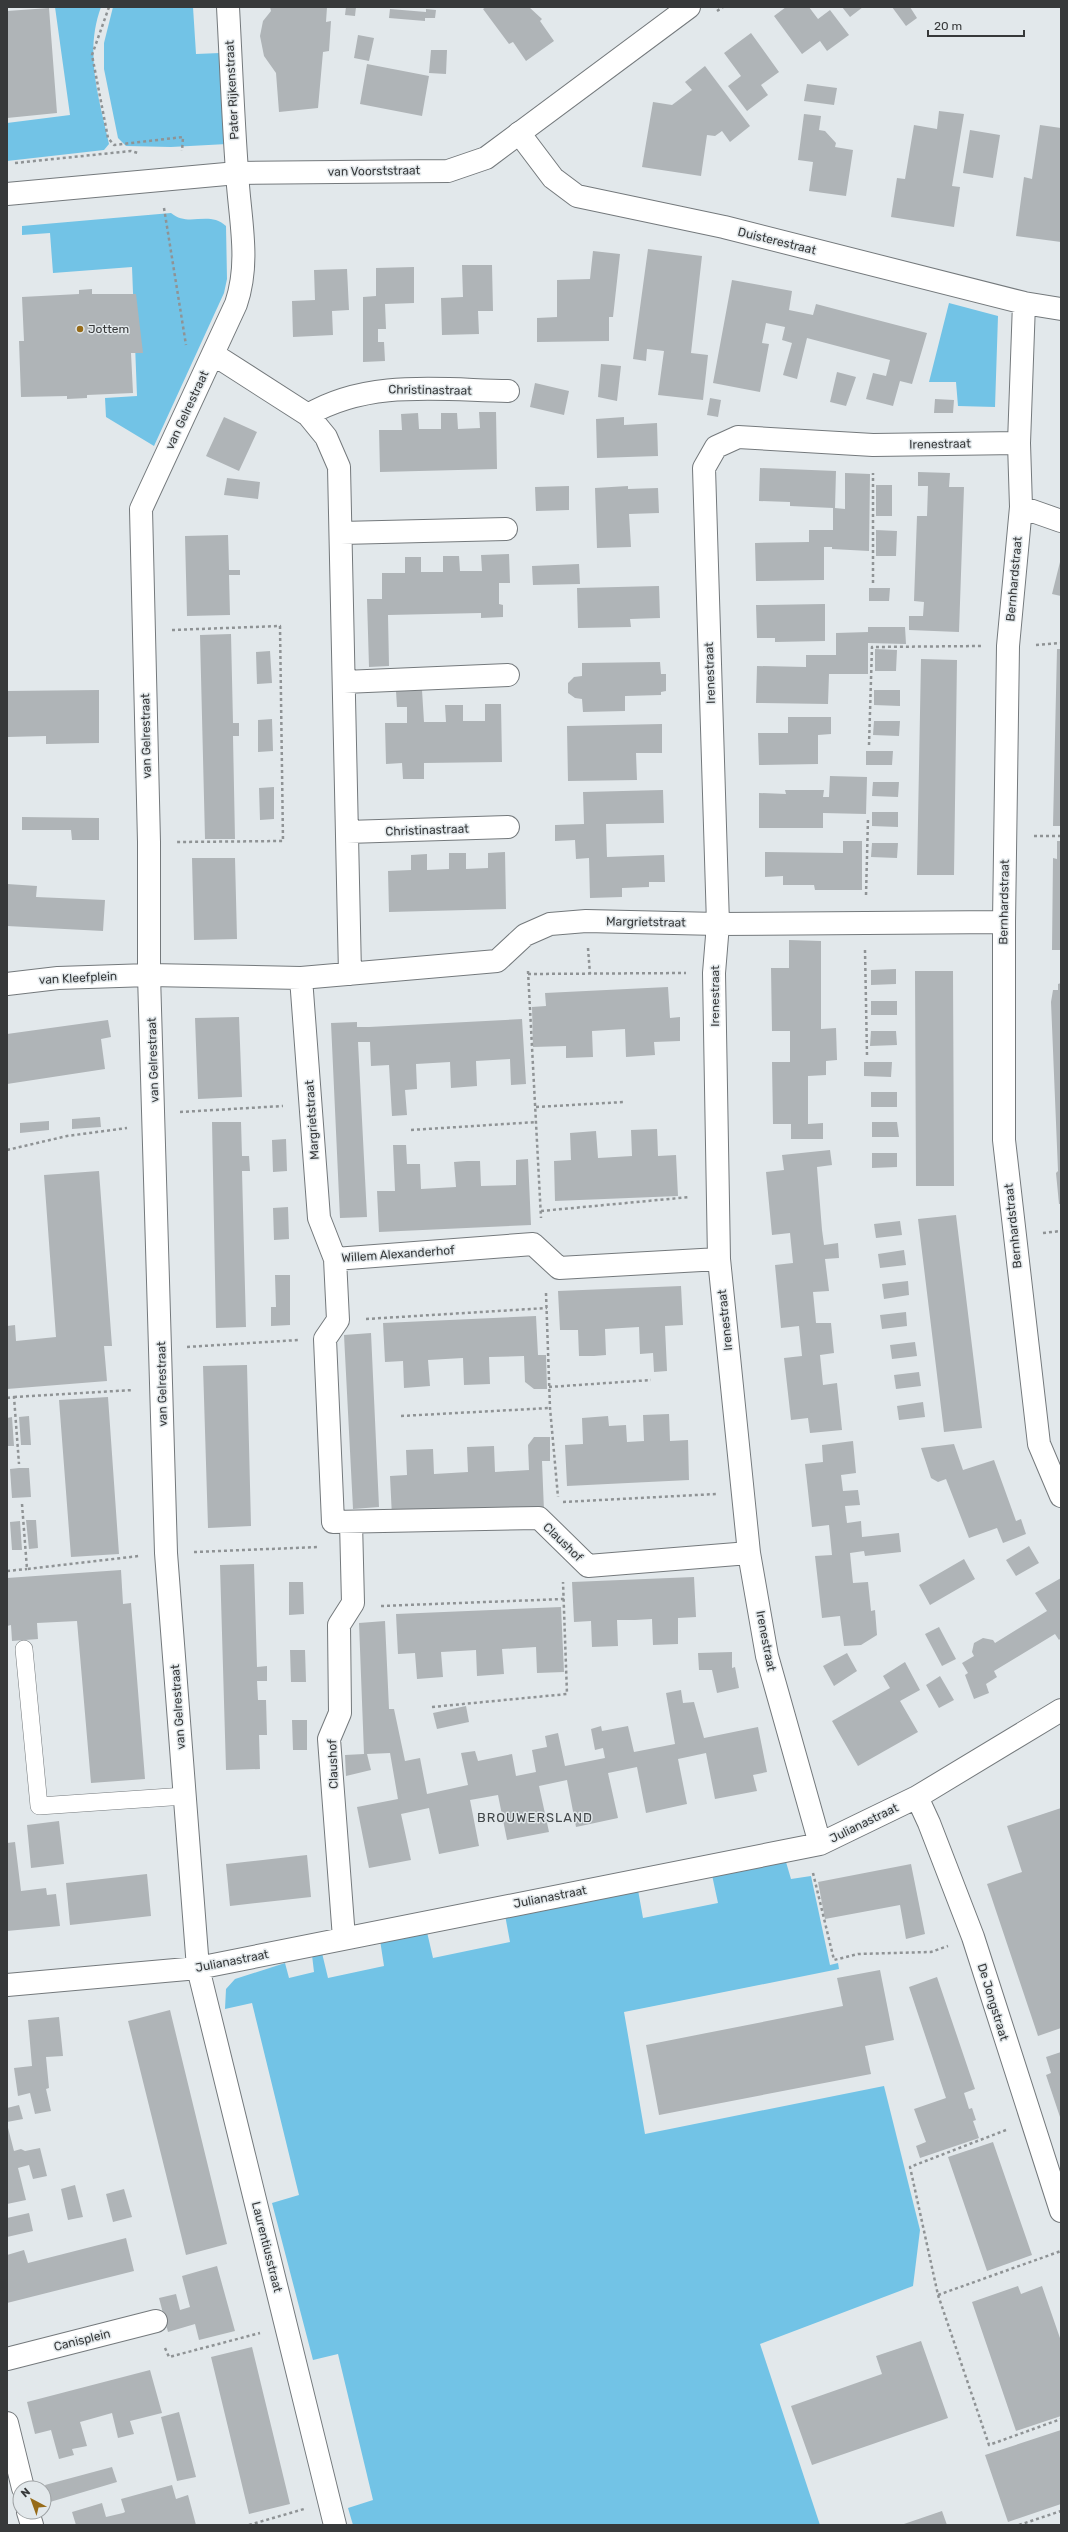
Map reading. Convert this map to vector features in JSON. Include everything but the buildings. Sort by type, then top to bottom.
[{"type":"street","name":"Pater Rijkenstraat","points":[[228,7],[237,173]]},
{"type":"street","name":"van Voorststraat","points":[[7,194],[237,173],[448,171],[486,158],[689,7]]},
{"type":"street","name":"Duisterestraat","points":[[519,133],[553,178],[577,196],[724,227],[1024,302],[1061,309]]},
{"type":"street","name":"van Gelrestraat","points":[[198,1968],[166,1553],[155,1119],[149,975],[149,842],[141,509],[213,354],[242,287],[244,249],[237,173]]},
{"type":"street","name":"Bernhardstraat","points":[[1024,302],[1019,444],[1021,507],[1008,646],[1004,922],[1004,1140],[1039,1444],[1061,1496]]},
{"type":"street","points":[[213,354],[308,415],[326,437],[339,467],[350,974]]},
{"type":"street","name":"Christinastraat","points":[[308,415],[329,403],[385,389],[508,391]]},
{"type":"street","name":"Irenestraat","points":[[814,1845],[767,1656],[749,1553],[719,1259],[714,973],[718,924],[704,468],[716,447],[738,437],[873,445],[1019,444]]},
{"type":"street","points":[[1021,507],[1061,521]]},
{"type":"street","points":[[341,533],[506,529]]},
{"type":"street","points":[[344,682],[508,675]]},
{"type":"street","name":"Christinastraat","points":[[347,832],[508,828]]},
{"type":"street","name":"Margrietstraat","points":[[149,975],[301,978],[498,961],[525,935],[550,924],[586,921],[718,924],[1004,922]]},
{"type":"street","name":"van Kleefplein","points":[[7,984],[58,978],[149,975]]},
{"type":"street","name":"Margrietstraat","points":[[301,978],[319,1218],[335,1259]]},
{"type":"street","name":"Willem Alexanderhof","points":[[338,1320],[335,1259],[533,1244],[559,1268],[719,1259]]},
{"type":"street","points":[[338,1320],[325,1338],[342,1522]]},
{"type":"street","name":"Claushof","points":[[344,1938],[329,1739],[340,1713],[339,1625],[353,1603],[351,1546],[342,1522],[539,1518],[588,1566],[749,1553]]},
{"type":"street","name":"Julianastraat","points":[[7,1985],[198,1968],[814,1845],[917,1797],[1061,1710]]},
{"type":"street","name":"De Jongstraat","points":[[917,1797],[929,1823],[973,1938],[1030,2121],[1061,2211]]},
{"type":"street","name":"Laurentiusstraat","points":[[198,1968],[335,2525]]},
{"type":"street","name":"Canisplein","points":[[7,2359],[156,2321]]},
{"type":"street","points":[[7,2423],[21,2480]]},
{"type":"lane","points":[[24,1649],[38,1806],[185,1796]]},
{"type":"path","points":[[109,7],[92,55],[108,138],[114,145],[183,137],[182,153]]},
{"type":"path","points":[[7,164],[131,151],[143,154]]},
{"type":"path","points":[[176,154],[190,153]]},
{"type":"path","points":[[164,204],[186,345],[182,352]]},
{"type":"path","points":[[873,445],[873,583]]},
{"type":"path","points":[[144,631],[280,626],[283,841],[149,842]]},
{"type":"path","points":[[869,745],[872,647],[1008,646],[1061,643]]},
{"type":"path","points":[[525,935],[544,1253]]},
{"type":"path","points":[[528,974],[714,973]]},
{"type":"path","points":[[536,1107],[624,1102]]},
{"type":"path","points":[[7,1150],[67,1136],[155,1119],[311,1104]]},
{"type":"path","points":[[411,1130],[537,1122]]},
{"type":"path","points":[[541,1211],[718,1195]]},
{"type":"path","points":[[338,1320],[547,1308]]},
{"type":"path","points":[[161,1348],[325,1338]]},
{"type":"path","points":[[549,1387],[651,1380]]},
{"type":"path","points":[[7,1398],[162,1388]]},
{"type":"path","points":[[14,1397],[19,1464]]},
{"type":"path","points":[[401,1416],[550,1408]]},
{"type":"path","points":[[559,1502],[744,1493]]},
{"type":"path","points":[[22,1504],[26,1570]]},
{"type":"path","points":[[7,1571],[166,1553],[351,1546]]},
{"type":"path","points":[[351,1607],[564,1598]]},
{"type":"path","points":[[814,1845],[834,1960],[858,1954],[931,1952],[973,1938]]},
{"type":"path","points":[[1030,2121],[910,2167],[938,2295],[989,2445],[1061,2419]]},
{"type":"path","points":[[938,2295],[1061,2251]]},
{"type":"path","points":[[156,2321],[169,2357],[286,2326]]},
{"type":"path","points":[[249,2525],[329,2502]]},
{"type":"path","points":[[1019,2525],[1061,2511]]},
{"type":"shaded area","points":[[55,7],[101,7],[96,24],[93,58],[98,93],[109,144],[104,150],[7,161],[7,123],[70,115]]},
{"type":"shaded area","points":[[113,7],[193,7],[196,54],[220,53],[227,144],[171,147],[126,146],[118,138],[104,69],[104,43]]},
{"type":"shaded area","points":[[171,213],[185,219],[212,219],[219,221],[226,226],[227,279],[224,293],[154,446],[106,417],[105,398],[137,396],[132,267],[53,273],[50,233],[22,235],[22,226]]},
{"type":"shaded area","points":[[949,303],[998,316],[995,407],[958,406],[956,382],[929,382]]},
{"type":"shaded area","points":[[786,1862],[791,1879],[811,1876],[830,1965],[838,1963],[839,1969],[624,2012],[645,2134],[884,2086],[920,2230],[913,2286],[760,2344],[820,2525],[353,2525],[348,2508],[373,2500],[338,2354],[313,2360],[272,2203],[299,2195],[252,2003],[225,2009],[226,1989],[235,1979],[285,1963],[289,1978],[314,1972],[312,1955],[322,1953],[328,1978],[384,1966],[380,1940],[427,1932],[433,1958],[510,1942],[505,1915],[638,1890],[643,1918],[718,1903],[712,1875]]},
{"type":"place","name":"Jottem","points":[[80,329]]},
{"type":"district","name":"BROUWERSLAND","points":[[535,1817]]}]
